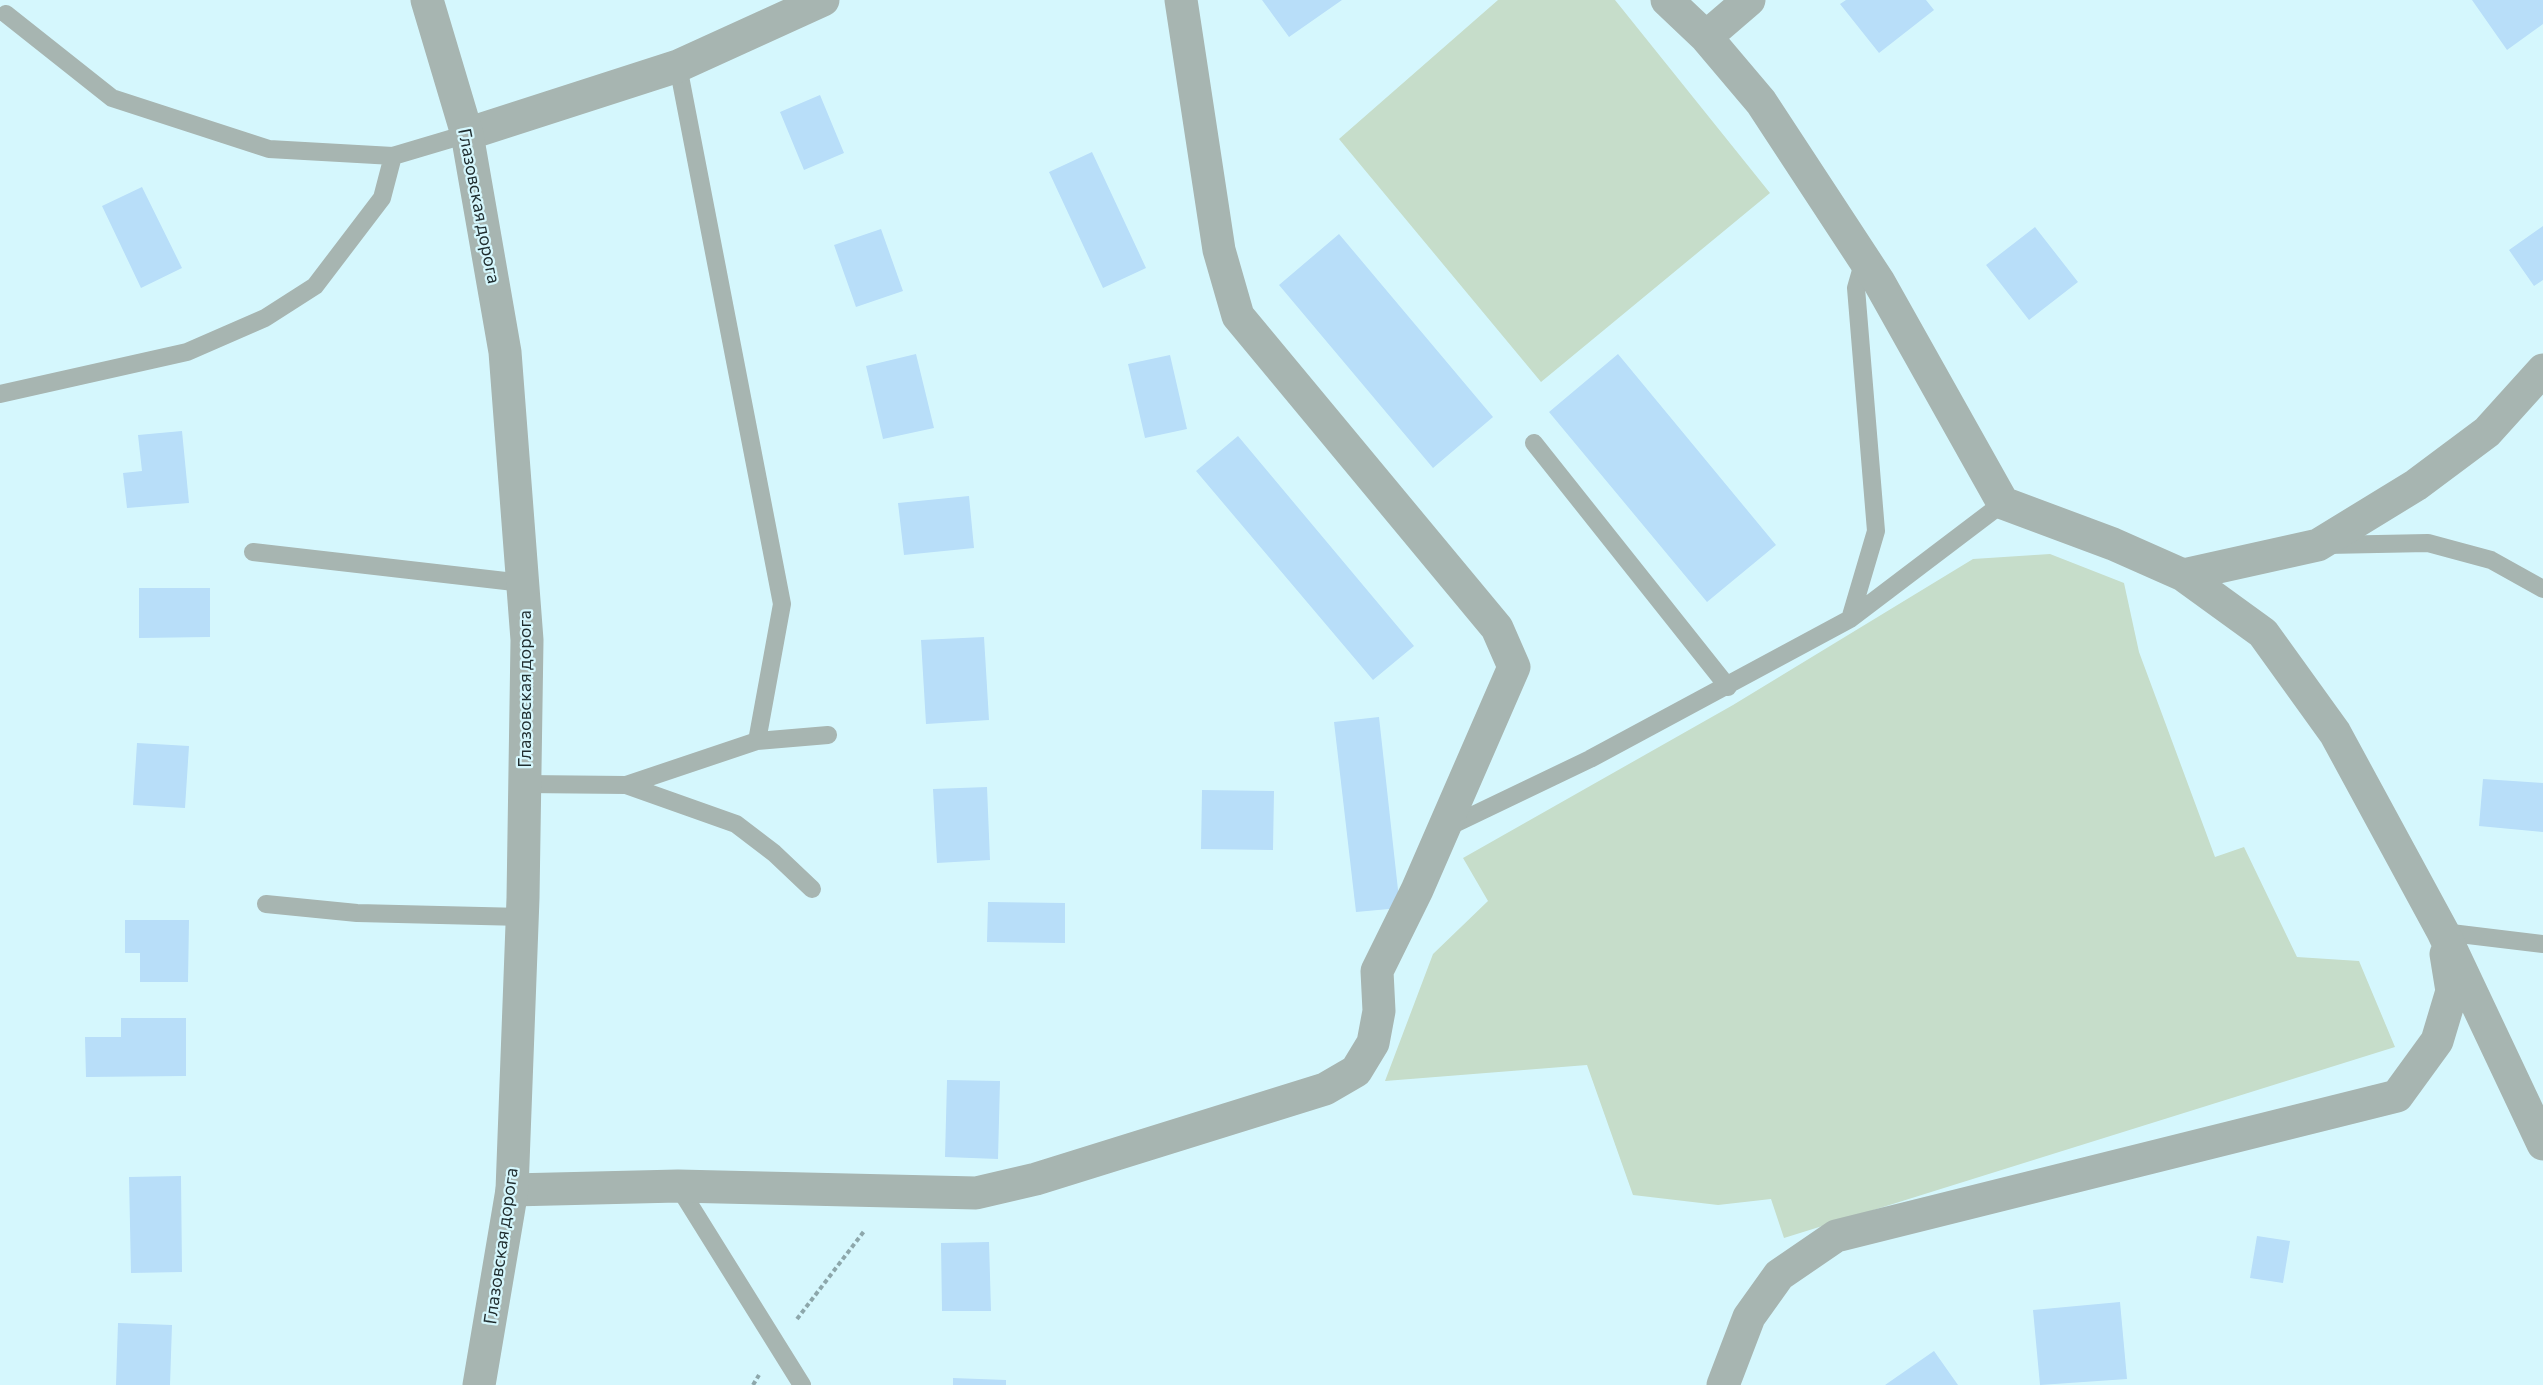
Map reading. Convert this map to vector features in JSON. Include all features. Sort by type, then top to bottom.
[{"type":"street","name":"Глазовская дорога","points":[[427,0],[467,134],[505,352],[527,640],[523,917],[512,1190],[479,1385]]},
{"type":"street","points":[[467,134],[678,66],[823,0]]},
{"type":"street","points":[[512,1190],[678,1186],[976,1193],[1036,1179],[1325,1089],[1356,1071],[1372,1043],[1379,1011],[1377,971],[1417,890],[1514,667],[1497,628],[1238,316],[1219,250],[1181,0]]},
{"type":"street","points":[[1666,0],[1706,38],[1761,102],[1864,260],[2003,503],[2112,544],[2183,575],[2263,633],[2270,642],[2335,733],[2443,932],[2543,1144]]},
{"type":"street","points":[[1706,38],[1749,0]]},
{"type":"street","points":[[2183,575],[2318,545],[2416,486],[2487,432],[2543,370]]},
{"type":"street","points":[[1723,1385],[1749,1317],[1779,1275],[1836,1236],[2397,1096],[2437,1041],[2452,991],[2443,932]]},
{"type":"lane","points":[[6,14],[112,98],[269,149],[393,156],[467,134]]},
{"type":"lane","points":[[678,66],[782,604],[757,741]]},
{"type":"lane","points":[[0,394],[187,352],[265,318],[315,286],[382,198],[393,156]]},
{"type":"lane","points":[[1850,619],[1876,531],[1856,288],[1864,260]]},
{"type":"lane","points":[[1534,443],[1728,687]]},
{"type":"lane","points":[[1443,829],[1590,759],[1728,687],[1850,619],[2003,503]]},
{"type":"lane","points":[[2318,545],[2428,543],[2491,560],[2543,589]]},
{"type":"lane","points":[[253,552],[523,583]]},
{"type":"lane","points":[[525,784],[626,784],[757,741],[828,735]]},
{"type":"lane","points":[[626,784],[736,824],[774,853],[812,889]]},
{"type":"lane","points":[[266,904],[357,913],[523,917]]},
{"type":"lane","points":[[2443,932],[2543,944]]},
{"type":"lane","points":[[678,1186],[802,1385]]},
{"type":"path","points":[[753,1385],[777,1345],[895,1191]]},
{"type":"green space","points":[[1498,0],[1615,0],[1770,193],[1541,382],[1339,139]]},
{"type":"green space","points":[[2050,554],[2124,583],[2139,652],[2215,857],[2244,847],[2297,957],[2359,961],[2395,1047],[1784,1238],[1771,1199],[1718,1205],[1633,1195],[1587,1065],[1385,1081],[1433,954],[1488,901],[1463,858],[1733,705],[1973,559]]},
{"type":"building","points":[[1262,0],[1342,0],[1289,37]]},
{"type":"building","points":[[1846,0],[1926,0],[1934,10],[1879,53],[1840,4]]},
{"type":"building","points":[[2472,0],[2543,0],[2543,24],[2507,50]]},
{"type":"building","points":[[820,95],[844,153],[804,170],[780,112]]},
{"type":"building","points":[[1092,152],[1146,268],[1103,288],[1049,172]]},
{"type":"building","points":[[142,187],[182,268],[141,288],[102,206]]},
{"type":"building","points":[[2543,226],[2543,280],[2534,286],[2509,250]]},
{"type":"building","points":[[2035,227],[2078,282],[2029,320],[1986,265]]},
{"type":"building","points":[[881,229],[903,291],[856,307],[834,245]]},
{"type":"building","points":[[1339,234],[1493,417],[1433,468],[1279,285]]},
{"type":"building","points":[[916,354],[934,428],[883,439],[866,366]]},
{"type":"building","points":[[1618,354],[1776,545],[1707,602],[1549,412]]},
{"type":"building","points":[[1170,355],[1187,429],[1145,438],[1128,364]]},
{"type":"building","points":[[182,431],[189,503],[127,508],[123,473],[142,471],[138,435]]},
{"type":"building","points":[[1238,436],[1414,646],[1373,680],[1196,471]]},
{"type":"building","points":[[969,496],[974,548],[904,555],[898,503]]},
{"type":"building","points":[[139,588],[210,588],[210,637],[139,638]]},
{"type":"building","points":[[984,637],[989,720],[926,724],[921,640]]},
{"type":"building","points":[[1379,717],[1400,908],[1356,912],[1334,722]]},
{"type":"building","points":[[137,743],[189,746],[185,808],[133,805]]},
{"type":"building","points":[[2483,779],[2543,783],[2543,832],[2479,826]]},
{"type":"building","points":[[987,787],[990,860],[937,863],[933,789]]},
{"type":"building","points":[[1202,790],[1274,791],[1273,850],[1201,849]]},
{"type":"building","points":[[988,902],[1065,903],[1065,943],[987,942]]},
{"type":"building","points":[[125,920],[189,920],[188,982],[140,982],[140,953],[125,953]]},
{"type":"building","points":[[121,1018],[186,1018],[186,1076],[86,1077],[85,1037],[121,1037]]},
{"type":"building","points":[[947,1080],[1000,1081],[998,1159],[945,1157]]},
{"type":"building","points":[[181,1176],[182,1272],[131,1273],[129,1177]]},
{"type":"building","points":[[2257,1236],[2290,1241],[2283,1283],[2250,1278]]},
{"type":"building","points":[[989,1242],[991,1311],[942,1311],[941,1243]]},
{"type":"building","points":[[2120,1302],[2127,1379],[2040,1385],[2033,1310]]},
{"type":"building","points":[[118,1323],[172,1325],[170,1385],[116,1385]]},
{"type":"building","points":[[1934,1351],[1958,1385],[1885,1385]]},
{"type":"building","points":[[953,1378],[1006,1380],[1006,1385],[953,1385]]}]
